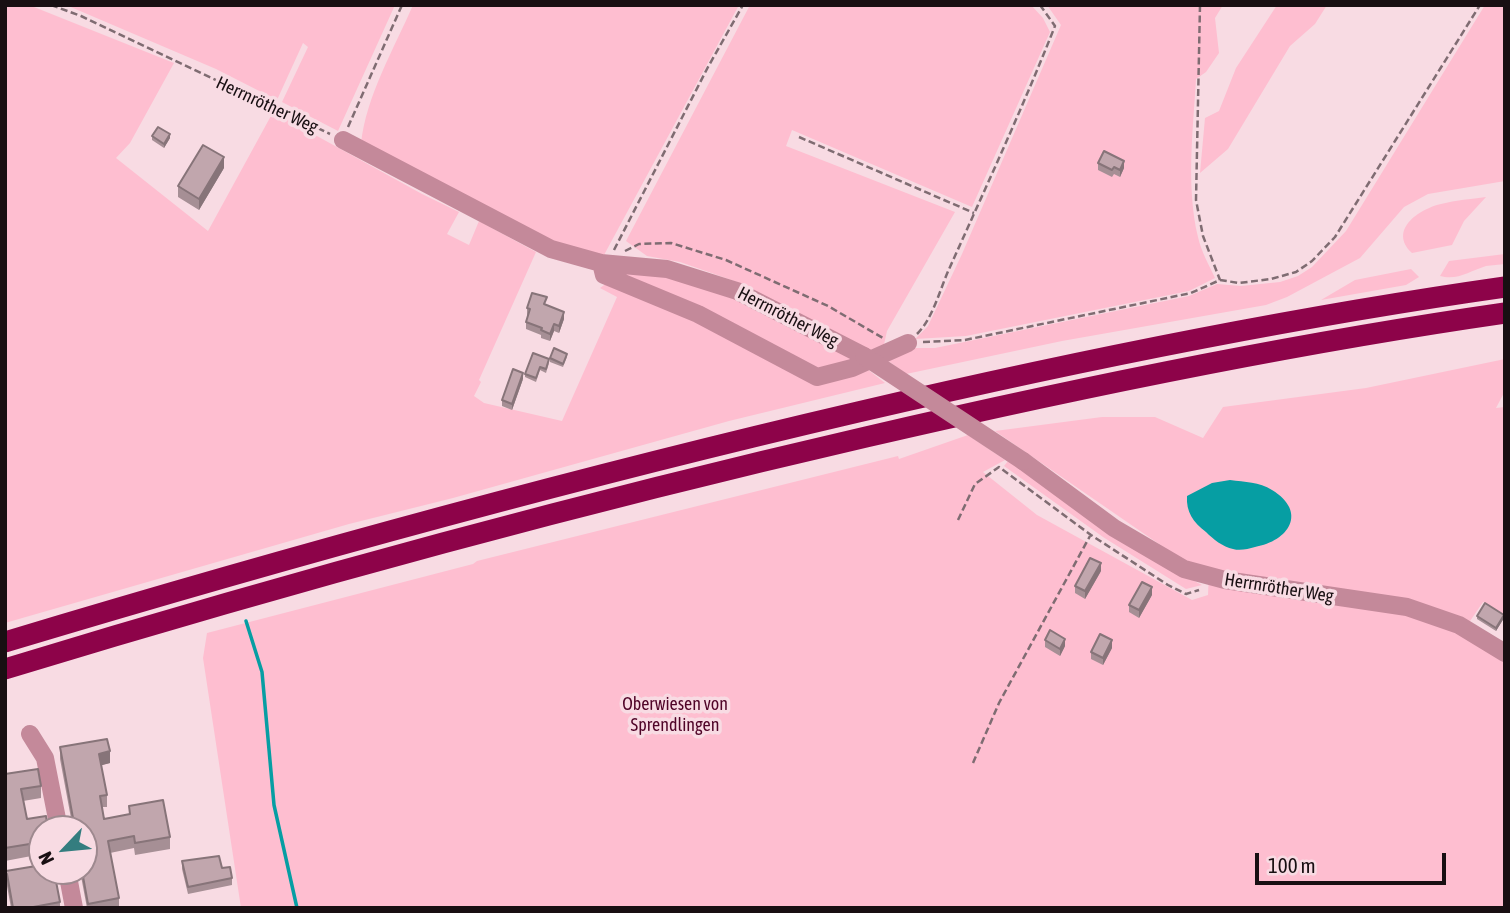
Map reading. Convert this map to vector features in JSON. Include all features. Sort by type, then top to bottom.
[{"type":"highway","points":[[5,642],[391,530],[737,440],[1146,348],[1505,287]]},
{"type":"highway","points":[[5,669],[169,619],[396,556],[735,467],[1006,404],[1235,357],[1505,313]]},
{"type":"street","name":"Herrnröther Weg","points":[[343,140],[551,249],[601,263],[667,269],[737,291],[864,356],[1023,461],[1114,527],[1184,569],[1225,580],[1407,607],[1459,625],[1505,653]]},
{"type":"street","points":[[601,263],[604,275],[698,314],[817,377],[852,368],[908,343]]},
{"type":"street","points":[[30,734],[45,758],[56,815]]},
{"type":"street","points":[[70,885],[74,908]]},
{"type":"path","name":"Herrnröther Weg","points":[[51,5],[81,16],[343,140]]},
{"type":"path","points":[[343,140],[402,5]]},
{"type":"path","points":[[601,263],[614,249],[743,5]]},
{"type":"path","points":[[908,343],[926,324],[1055,26],[1040,5]]},
{"type":"path","points":[[1200,5],[1196,200],[1203,236],[1220,280]]},
{"type":"path","points":[[601,263],[639,244],[671,243],[726,260],[802,294],[886,340],[908,343],[965,340],[1191,293],[1220,280],[1239,283],[1271,279],[1296,272],[1312,261],[1342,225],[1480,5]]},
{"type":"path","points":[[799,137],[974,213]]},
{"type":"path","points":[[958,520],[975,484],[999,467],[1091,535],[1168,586],[1186,594],[1199,589]]},
{"type":"path","points":[[973,764],[999,703],[1091,535]]},
{"type":"green space","points":[[5,5],[29,5],[174,63],[130,143],[116,158],[208,231],[272,114],[288,120],[459,212],[447,234],[469,245],[479,221],[536,252],[479,380],[481,382],[474,396],[484,403],[562,421],[617,297],[600,288],[607,283],[609,271],[625,267],[740,295],[857,362],[811,380],[866,368],[885,383],[729,421],[453,498],[349,524],[5,623]]},
{"type":"green space","points":[[66,5],[395,5],[338,131],[282,102],[308,47],[303,43],[277,100],[216,69]]},
{"type":"green space","points":[[413,5],[739,5],[604,255],[553,244],[361,144],[375,91]]},
{"type":"green space","points":[[750,5],[1031,5],[1043,18],[1050,32],[972,207],[792,130],[786,146],[955,212],[887,331],[883,349],[870,355],[737,282],[680,262],[647,256],[626,241]]},
{"type":"green space","points":[[1047,5],[1223,5],[1215,18],[1219,53],[1206,72],[1196,79],[1191,158],[1194,218],[1203,253],[1215,278],[1189,291],[966,336],[915,339],[928,326],[962,254],[1061,25]]},
{"type":"green space","points":[[1277,5],[1327,5],[1315,24],[1290,46],[1228,149],[1200,173],[1205,118],[1219,111],[1236,68]]},
{"type":"green space","points":[[1485,5],[1505,5],[1505,181],[1428,194],[1404,207],[1360,258],[1287,297],[1266,305],[1062,341],[906,374],[887,360],[914,348],[935,348],[1189,296],[1217,284],[1241,286],[1280,282],[1298,276],[1312,267],[1346,231]]},
{"type":"green space","points":[[1486,197],[1464,221],[1452,245],[1412,253],[1405,244],[1403,236],[1409,222],[1424,211],[1447,203]]},
{"type":"green space","points":[[1505,254],[1505,264],[1486,266],[1458,276],[1440,276],[1449,261]]},
{"type":"green space","points":[[1411,269],[1419,277],[1406,285],[1321,300],[1355,280]]},
{"type":"green space","points":[[1505,359],[1505,391],[1496,408],[1505,407],[1505,615],[1483,602],[1468,624],[1397,597],[1227,575],[1188,564],[995,431],[1102,417],[1155,417],[1203,438],[1223,407],[1366,388]]},
{"type":"green space","name":"Oberwiesen von Sprendlingen","points":[[968,435],[1005,460],[983,472],[1037,515],[1192,600],[1208,595],[1209,572],[1419,613],[1449,625],[1505,662],[1505,908],[241,908],[203,658],[207,633],[477,561],[898,456],[899,459]]},
{"type":"green space","points":[[1008,461],[1179,573],[1202,585],[1186,589],[1103,537],[1004,466]]},
{"type":"water","points":[[1230,480],[1262,485],[1283,499],[1291,516],[1285,532],[1267,544],[1238,550],[1222,545],[1201,528],[1189,512],[1187,496],[1212,483]]},
{"type":"building","points":[[158,127],[170,134],[164,144],[152,136]]},
{"type":"building","points":[[203,145],[224,157],[199,199],[178,186]]},
{"type":"building","points":[[1104,151],[1124,161],[1120,170],[1114,167],[1112,170],[1098,163]]},
{"type":"building","points":[[532,293],[547,297],[544,304],[564,312],[559,326],[554,324],[550,334],[526,322]]},
{"type":"building","points":[[554,348],[567,354],[563,364],[550,358]]},
{"type":"building","points":[[533,353],[549,359],[546,369],[540,367],[536,378],[525,374]]},
{"type":"building","points":[[513,369],[523,373],[512,404],[502,400]]},
{"type":"building","points":[[1090,558],[1101,563],[1085,591],[1075,586]]},
{"type":"building","points":[[1142,582],[1152,587],[1139,610],[1129,605]]},
{"type":"building","points":[[1485,603],[1504,615],[1496,628],[1477,616]]},
{"type":"building","points":[[1050,630],[1065,639],[1060,649],[1045,640]]},
{"type":"building","points":[[1100,634],[1112,640],[1103,658],[1091,652]]},
{"type":"building","points":[[107,739],[110,751],[99,754],[107,795],[100,796],[104,819],[130,814],[129,806],[163,800],[170,837],[135,843],[134,836],[108,841],[119,898],[88,904],[85,885],[98,885],[98,815],[72,815],[60,747]]},
{"type":"building","points":[[38,769],[41,786],[21,789],[28,819],[28,844],[5,848],[5,774]]},
{"type":"building","points":[[219,856],[222,868],[230,867],[232,878],[188,887],[182,861]]},
{"type":"building","points":[[5,865],[6,871],[28,867],[28,885],[57,885],[60,902],[13,908],[7,874],[5,875]]},
{"type":"waterway","points":[[246,621],[262,672],[274,805],[297,908]]}]
